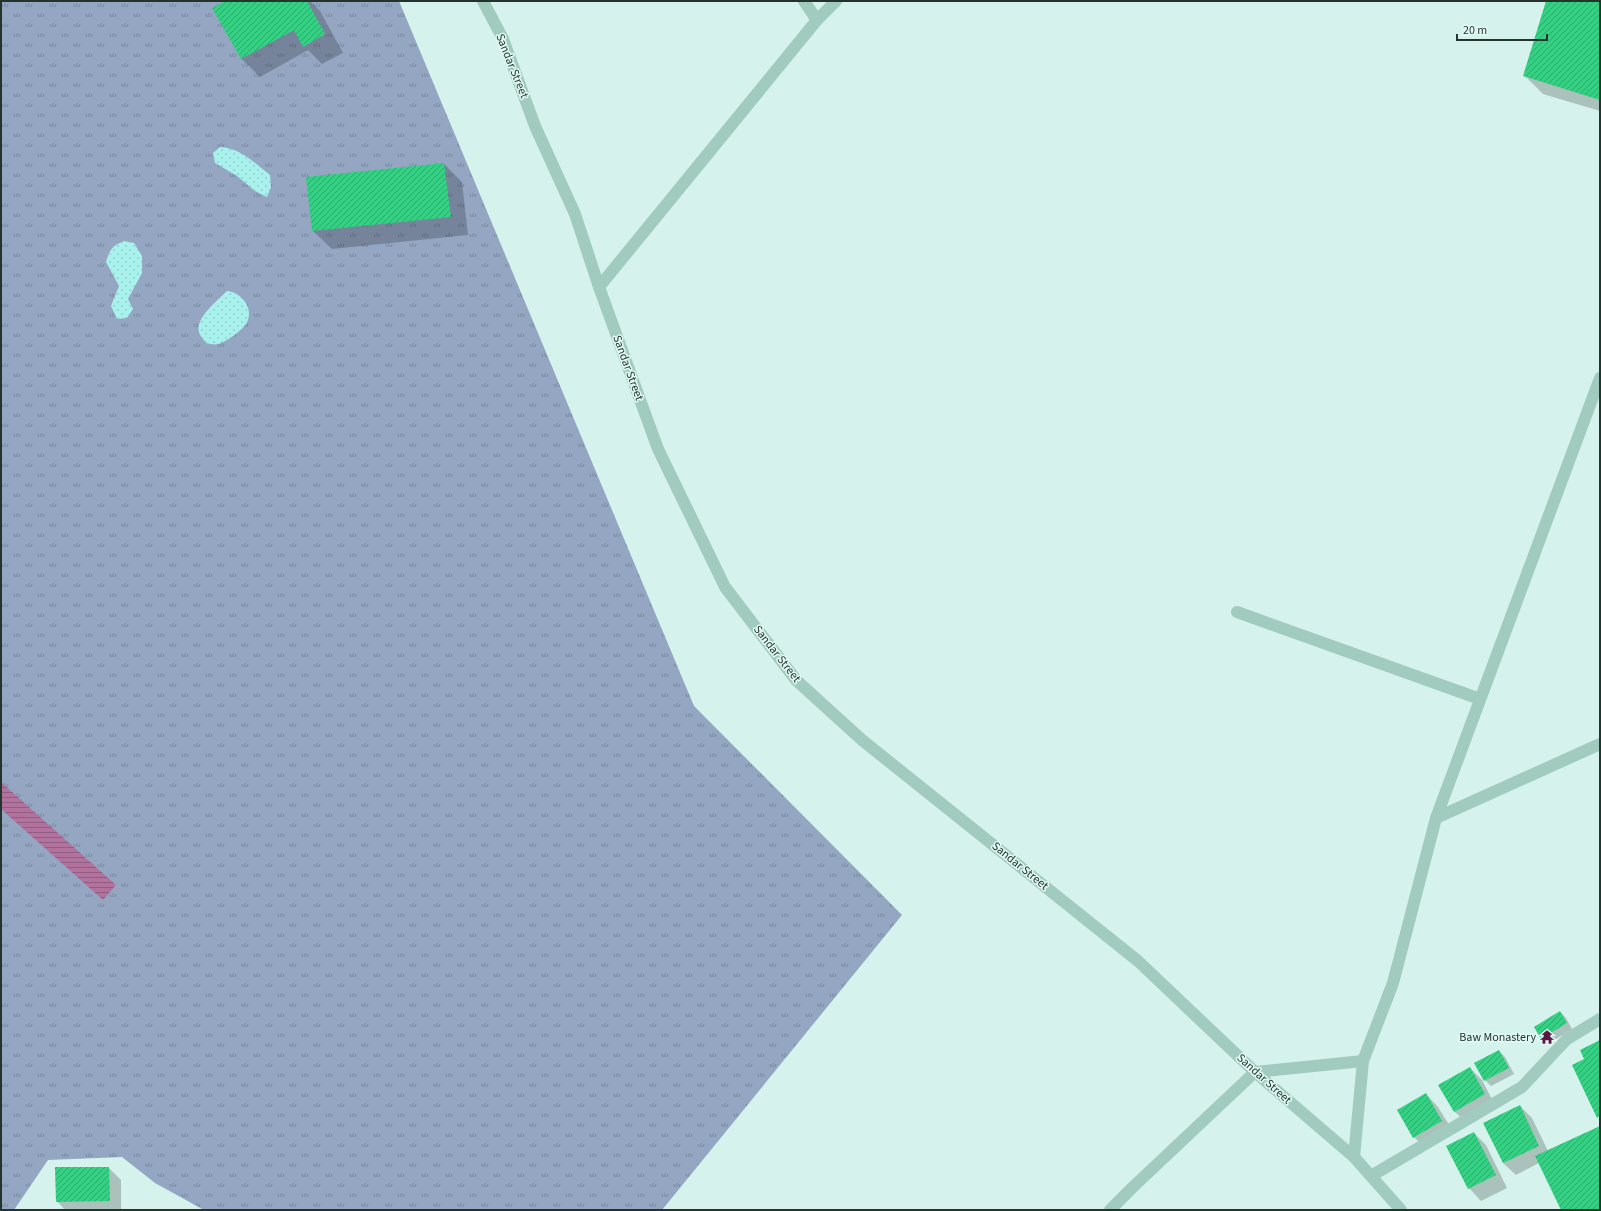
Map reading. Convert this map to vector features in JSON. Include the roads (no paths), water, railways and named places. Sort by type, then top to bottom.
[{"type":"street","name":"Sandar Street","points":[[483,1],[503,39],[535,126],[575,214],[599,287],[658,449],[725,586],[796,680],[862,740],[1138,961],[1255,1072],[1354,1158],[1401,1210]]},
{"type":"street","points":[[804,1],[818,20]]},
{"type":"street","points":[[599,287],[818,20],[836,1]]},
{"type":"street","points":[[1354,1158],[1363,1061],[1393,983],[1436,818],[1600,378]]},
{"type":"street","points":[[1237,612],[1480,699]]},
{"type":"street","points":[[1436,818],[1600,744]]},
{"type":"street","points":[[1371,1176],[1522,1087],[1567,1039],[1600,1019]]},
{"type":"street","points":[[1110,1210],[1255,1072],[1363,1061]]},
{"type":"place","name":"Baw Monastery","points":[[1547,1037]]}]
